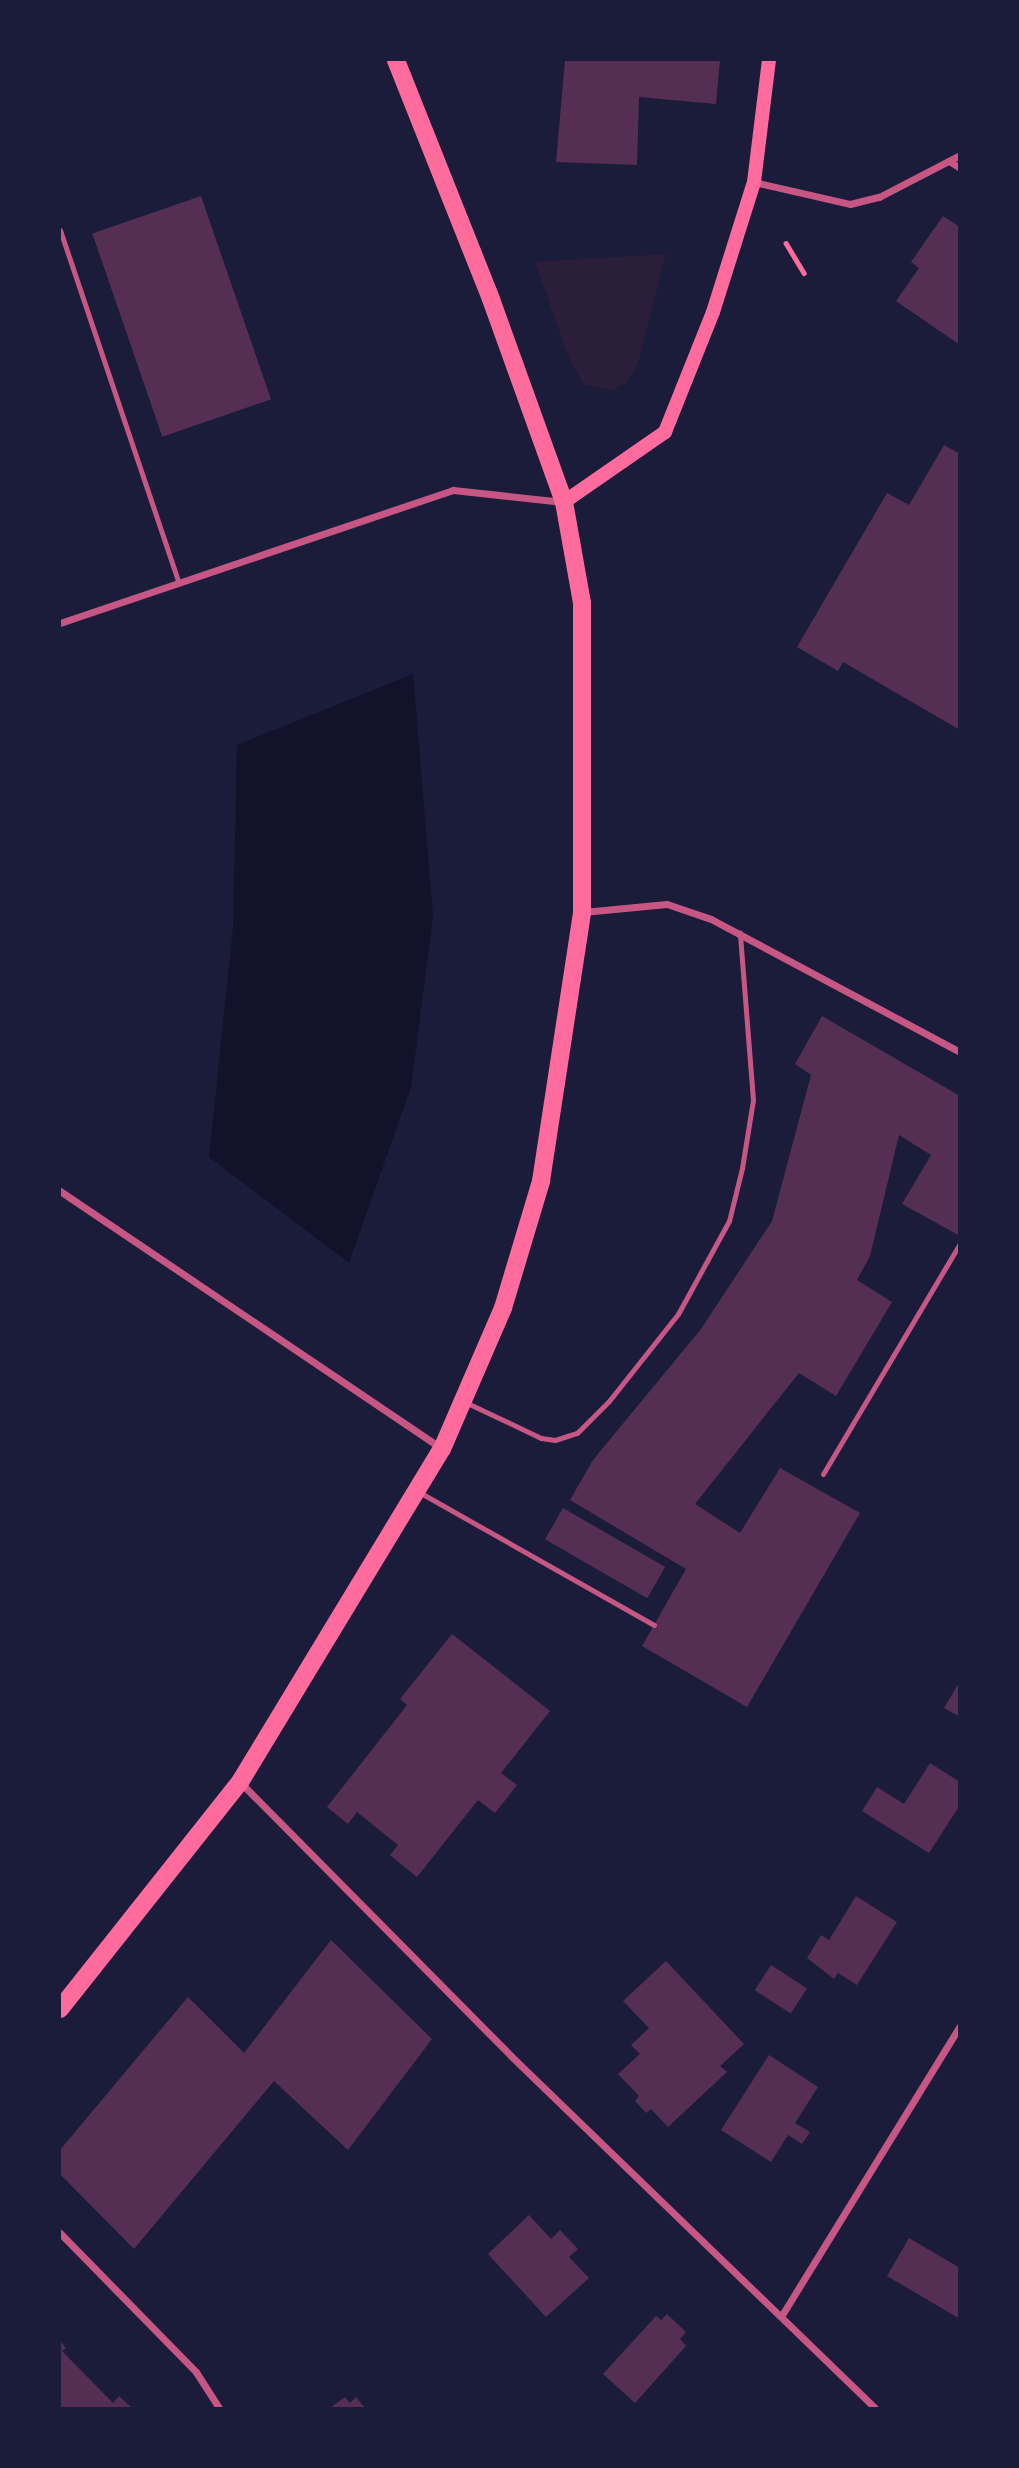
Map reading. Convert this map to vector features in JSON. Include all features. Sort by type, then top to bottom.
[{"type":"main road","points":[[60,2009],[240,1782],[442,1448],[465,1402],[503,1308],[541,1181],[582,912],[582,604],[564,502],[491,299],[396,60]]},
{"type":"main road","points":[[564,502],[665,432],[713,312],[754,182],[769,60]]},
{"type":"street","points":[[754,182],[850,204],[879,197],[960,155]]},
{"type":"street","points":[[949,161],[960,168]]},
{"type":"street","points":[[60,623],[453,490],[564,502]]},
{"type":"street","points":[[582,912],[667,904],[740,933],[960,1052]]},
{"type":"street","points":[[60,1191],[442,1448]]},
{"type":"street","points":[[240,1782],[511,2056],[782,2315],[875,2409]]},
{"type":"street","points":[[782,2315],[960,2026]]},
{"type":"street","points":[[60,2233],[196,2372],[219,2409]]},
{"type":"lane","points":[[60,230],[179,583]]},
{"type":"lane","points":[[465,1402],[541,1438],[555,1440],[578,1433],[609,1401],[678,1314],[729,1221],[743,1168],[753,1100],[740,933]]},
{"type":"lane","points":[[823,1474],[960,1243]]},
{"type":"lane","points":[[417,1490],[654,1625]]},
{"type":"path","points":[[786,243],[804,273]]},
{"type":"shaded area","points":[[666,254],[638,363],[627,382],[612,390],[584,385],[569,358],[535,262]]},
{"type":"shaded area","points":[[413,674],[433,917],[411,1087],[349,1263],[209,1157],[233,928],[237,745]]},
{"type":"building","points":[[565,60],[720,60],[716,104],[639,97],[637,165],[556,162]]},
{"type":"building","points":[[201,196],[271,399],[162,437],[92,233]]},
{"type":"building","points":[[943,216],[960,227],[960,345],[896,301],[919,268],[911,262]]},
{"type":"building","points":[[944,445],[960,454],[960,730],[843,662],[838,671],[797,647],[887,493],[909,505]]},
{"type":"building","points":[[822,1016],[960,1096],[960,1236],[902,1204],[931,1155],[899,1135],[870,1256],[857,1280],[892,1302],[836,1396],[799,1373],[695,1504],[740,1533],[780,1468],[860,1513],[747,1707],[642,1646],[686,1569],[570,1500],[593,1460],[701,1329],[772,1221],[811,1075],[795,1064]]},
{"type":"building","points":[[563,1508],[665,1567],[647,1598],[545,1539]]},
{"type":"building","points":[[452,1634],[550,1711],[501,1773],[517,1785],[495,1813],[478,1800],[417,1877],[390,1855],[398,1845],[357,1812],[348,1824],[327,1807],[407,1705],[400,1699]]},
{"type":"building","points":[[960,1681],[960,1717],[944,1708]]},
{"type":"building","points":[[930,1763],[960,1782],[960,1805],[929,1853],[862,1811],[877,1787],[904,1804]]},
{"type":"building","points":[[856,1896],[897,1922],[857,1985],[838,1973],[834,1979],[807,1958],[821,1935],[829,1940]]},
{"type":"building","points":[[331,1940],[432,2039],[348,2150],[274,2081],[134,2249],[60,2174],[60,2150],[188,1997],[244,2053]]},
{"type":"building","points":[[666,1961],[744,2044],[720,2066],[727,2072],[668,2127],[651,2109],[646,2113],[635,2101],[639,2096],[618,2074],[640,2054],[631,2045],[649,2028],[623,2001]]},
{"type":"building","points":[[771,1965],[807,1988],[791,2014],[755,1990]]},
{"type":"building","points":[[769,2055],[818,2087],[795,2123],[810,2132],[802,2144],[788,2135],[771,2162],[721,2130]]},
{"type":"building","points":[[529,2215],[551,2239],[560,2230],[578,2249],[569,2257],[589,2278],[546,2317],[488,2254]]},
{"type":"building","points":[[909,2238],[960,2268],[960,2319],[887,2276]]},
{"type":"building","points":[[667,2314],[686,2332],[680,2339],[686,2346],[635,2403],[603,2374],[656,2316],[661,2320]]},
{"type":"building","points":[[60,2341],[66,2348],[62,2351],[113,2403],[119,2396],[132,2408],[60,2408]]},
{"type":"building","points":[[345,2397],[350,2403],[356,2397],[365,2408],[330,2408]]}]
